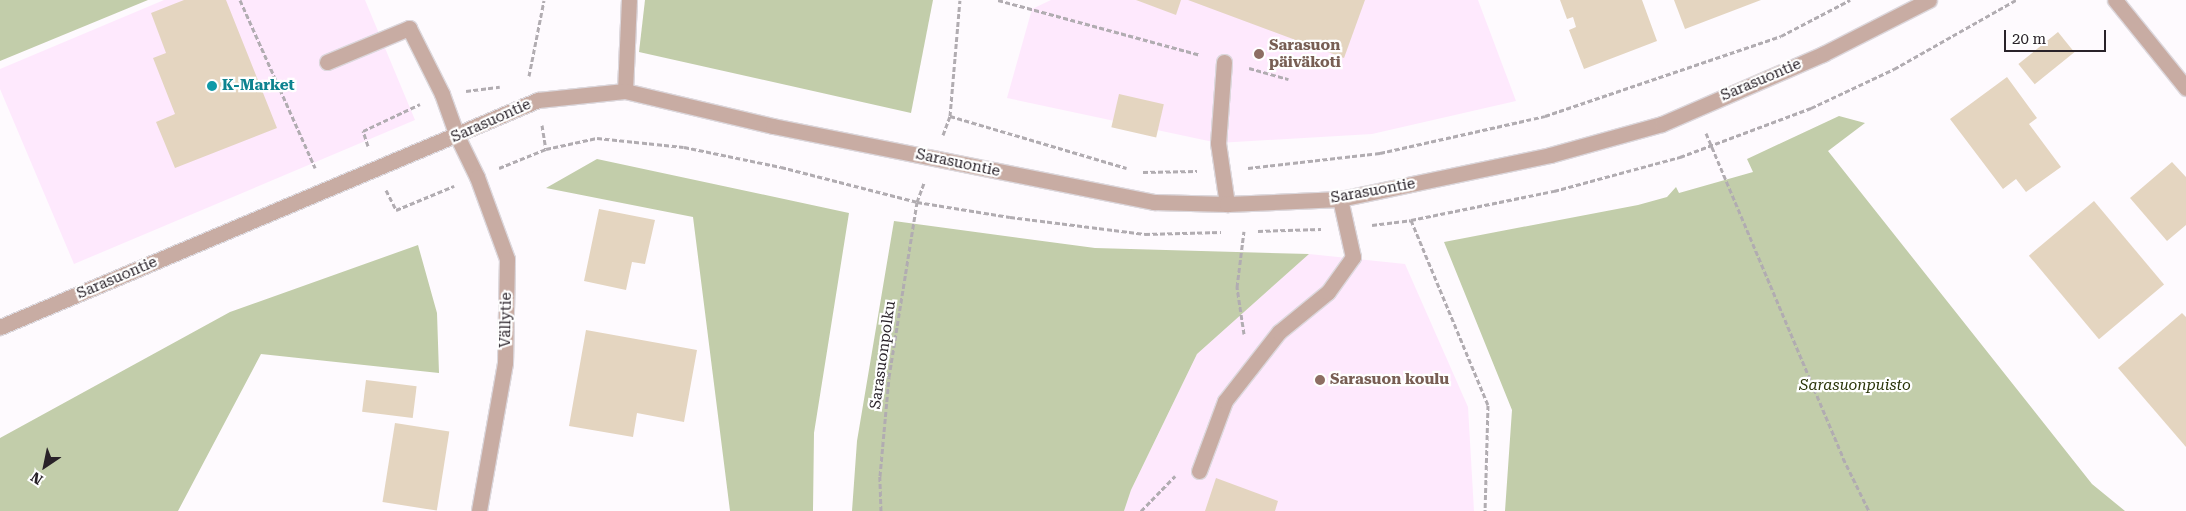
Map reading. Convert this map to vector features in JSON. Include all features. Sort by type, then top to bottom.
[{"type":"street","points":[[625,92],[629,0]]},
{"type":"street","name":"Sarasuontie","points":[[0,327],[458,136],[538,100],[625,92],[773,126],[934,156],[1154,202],[1227,204],[1340,199],[1550,156],[1662,124],[1694,108],[1823,54],[1929,0]]},
{"type":"street","points":[[2115,0],[2186,88]]},
{"type":"street","name":"Vällytie","points":[[327,62],[409,28],[442,94],[458,136],[477,177],[507,259],[506,363],[478,511]]},
{"type":"street","points":[[1224,62],[1218,143],[1227,204]]},
{"type":"street","points":[[1199,471],[1226,401],[1279,332],[1328,292],[1353,257],[1340,199]]},
{"type":"path","points":[[240,0],[316,171]]},
{"type":"path","name":"Sarasuonpolku","points":[[881,511],[880,476],[889,377],[917,202],[950,116],[960,0]]},
{"type":"path","points":[[998,0],[1288,78]]},
{"type":"path","points":[[1139,172],[1221,171],[1380,153],[1545,116],[1781,36],[1850,0]]},
{"type":"path","points":[[1694,108],[1843,458],[1869,511]]},
{"type":"path","points":[[950,116],[1130,169]]},
{"type":"path","points":[[477,177],[546,149],[597,138],[684,147],[781,167],[917,202]]},
{"type":"path","points":[[1411,220],[1488,405],[1485,511]]},
{"type":"path","points":[[1244,231],[1237,287],[1249,370]]},
{"type":"shaded area","points":[[164,0],[365,0],[415,120],[74,264],[0,89],[0,69]]},
{"type":"shaded area","name":"Sarasuon päiväkoti","points":[[1051,0],[1478,0],[1516,101],[1372,134],[1218,143],[1007,98],[1032,9]]},
{"type":"shaded area","name":"Sarasuon koulu","points":[[1309,254],[1405,264],[1468,407],[1474,511],[1124,511],[1131,490],[1197,354]]},
{"type":"green space","points":[[0,0],[148,0],[0,61]]},
{"type":"green space","points":[[645,0],[933,0],[911,113],[639,52]]},
{"type":"green space","name":"Sarasuonpuisto","points":[[1839,116],[1865,123],[1828,151],[2092,484],[2125,511],[1505,511],[1512,410],[1444,242],[1638,205],[1667,197],[1676,187],[1679,193],[1753,172],[1747,159]]},
{"type":"green space","points":[[597,159],[849,213],[814,433],[813,511],[730,511],[693,217],[546,188]]},
{"type":"green space","points":[[894,221],[1095,248],[1309,254],[1197,354],[1131,490],[1124,511],[852,511],[857,441]]},
{"type":"green space","points":[[418,245],[437,313],[439,373],[261,354],[178,511],[0,511],[0,438],[230,312]]},
{"type":"building","name":"K-Market","points":[[184,0],[226,0],[277,128],[175,168],[156,122],[175,114],[153,58],[166,53],[151,13]]},
{"type":"building","points":[[1136,0],[1181,0],[1176,15]]},
{"type":"building","name":"Sarasuon päiväkoti","points":[[1188,0],[1365,0],[1344,58]]},
{"type":"building","points":[[1560,0],[1642,0],[1657,41],[1584,69],[1569,30],[1576,27],[1573,17],[1567,19]]},
{"type":"building","points":[[1674,0],[1761,0],[1685,29]]},
{"type":"building","points":[[2058,32],[2074,52],[2035,84],[2018,64]]},
{"type":"building","points":[[2007,77],[2037,118],[2029,124],[2061,167],[2026,192],[2016,179],[2003,189],[1950,119]]},
{"type":"building","points":[[1119,94],[1164,104],[1156,137],[1111,127]]},
{"type":"building","points":[[2172,162],[2186,177],[2186,225],[2167,241],[2130,198]]},
{"type":"building","points":[[2094,201],[2164,284],[2099,339],[2029,256]]},
{"type":"building","points":[[599,209],[655,220],[645,264],[632,262],[626,290],[584,281]]},
{"type":"building","points":[[2182,313],[2186,317],[2186,447],[2118,368]]},
{"type":"building","points":[[586,330],[697,350],[684,422],[637,413],[633,437],[569,426]]},
{"type":"building","points":[[366,380],[417,386],[413,418],[362,412]]},
{"type":"building","points":[[395,423],[449,432],[437,511],[382,502]]},
{"type":"building","points":[[1216,478],[1278,501],[1275,511],[1205,511]]},
{"type":"place","name":"Sarasuon päiväkoti","points":[[1259,54]]},
{"type":"place","name":"K-Market","points":[[212,86]]},
{"type":"place","name":"Sarasuon koulu","points":[[1320,380]]}]
